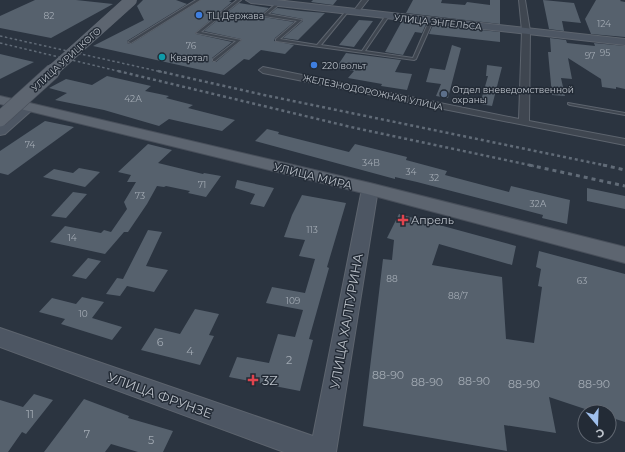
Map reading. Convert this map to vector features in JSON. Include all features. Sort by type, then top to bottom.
[{"type":"main road","name":"УЛИЦА УРИЦКОГО","points":[[0,119],[132,0]]},
{"type":"main road","name":"УЛИЦА МИРА","points":[[1,102],[370,189],[625,255]]},
{"type":"street","name":"УЛИЦА ЭНГЕЛЬСА","points":[[251,0],[625,42]]},
{"type":"street","points":[[351,12],[365,0]]},
{"type":"street","points":[[522,0],[526,31],[524,123]]},
{"type":"street","name":"ЖЕЛЕЗНОДОРОЖНАЯ УЛИЦА","points":[[263,70],[625,142]]},
{"type":"street","points":[[0,131],[27,107]]},
{"type":"street","name":"УЛИЦА ХАЛТУРИНА","points":[[321,452],[370,189]]},
{"type":"street","name":"УЛИЦА ФРУНЗЕ","points":[[0,337],[321,452]]},
{"type":"lane","points":[[130,42],[198,0]]},
{"type":"lane","points":[[214,60],[239,40],[198,33],[240,0]]},
{"type":"lane","points":[[279,4],[264,15],[300,20],[277,40],[414,59],[431,21]]},
{"type":"lane","points":[[318,46],[351,12]]},
{"type":"lane","points":[[363,52],[387,16]]},
{"type":"lane","points":[[570,104],[625,114]]},
{"type":"building","points":[[35,0],[76,0],[113,4],[51,38],[0,28],[0,16]]},
{"type":"building","points":[[143,0],[176,0],[187,4],[127,41],[127,43],[131,44],[201,0],[232,0],[229,2],[232,2],[195,33],[232,42],[212,58],[212,62],[216,62],[242,40],[204,31],[239,3],[269,8],[263,13],[263,17],[294,22],[275,38],[274,41],[294,45],[285,54],[261,50],[249,60],[244,59],[224,75],[93,46],[144,20],[137,6]]},
{"type":"building","points":[[313,0],[337,0],[333,5],[311,2]]},
{"type":"building","points":[[413,0],[442,0],[441,3],[465,5],[467,2],[490,5],[490,0],[500,0],[500,24],[406,13]]},
{"type":"building","points":[[543,0],[574,3],[581,23],[562,21],[564,31],[549,29]]},
{"type":"building","points":[[596,0],[621,0],[620,1],[625,2],[625,37],[591,34],[585,19]]},
{"type":"building","points":[[277,8],[325,13],[298,40],[283,38],[303,21],[303,19],[271,13]]},
{"type":"building","points":[[359,20],[373,21],[354,47],[339,45]]},
{"type":"building","points":[[402,21],[426,24],[422,33],[415,32],[403,55],[385,52]]},
{"type":"building","points":[[433,25],[500,32],[500,42],[429,34]]},
{"type":"building","points":[[550,38],[566,40],[567,43],[595,46],[594,43],[625,46],[625,89],[616,87],[616,89],[602,87],[601,79],[568,58],[572,79],[561,78],[565,96],[552,95],[548,52],[551,52]]},
{"type":"building","points":[[452,45],[461,48],[448,98],[436,96],[441,84],[426,82],[430,68],[445,70]]},
{"type":"building","points":[[346,53],[401,60],[395,72],[412,74],[407,90],[381,86],[382,84],[348,78],[354,71],[336,68]]},
{"type":"building","points":[[0,54],[34,62],[0,79]]},
{"type":"building","points":[[487,65],[502,67],[492,106],[480,104],[488,76],[486,76]]},
{"type":"building","points":[[107,76],[151,86],[145,91],[169,96],[166,98],[193,105],[188,108],[235,120],[222,131],[169,119],[159,126],[104,110],[55,100],[67,93],[49,88],[66,79],[92,85]]},
{"type":"building","points":[[45,121],[74,127],[8,175],[0,173],[0,151]]},
{"type":"building","points":[[267,129],[279,132],[278,134],[349,152],[355,144],[407,157],[406,160],[447,171],[445,175],[509,192],[511,186],[570,200],[567,224],[542,218],[543,215],[417,182],[395,177],[395,179],[255,141]]},
{"type":"building","points":[[148,144],[172,150],[158,163],[203,174],[221,176],[206,197],[188,193],[190,191],[166,186],[157,186],[128,232],[124,232],[105,254],[50,242],[65,226],[101,233],[104,230],[111,232],[127,209],[124,202],[136,182],[127,182],[131,175],[118,172]]},
{"type":"building","points":[[79,168],[100,172],[85,187],[43,177],[54,169],[73,173]]},
{"type":"building","points":[[237,180],[274,188],[264,207],[250,204],[255,194],[235,188]]},
{"type":"building","points":[[587,188],[625,196],[625,209],[587,201]]},
{"type":"building","points":[[73,192],[87,194],[66,218],[51,216]]},
{"type":"building","points":[[302,195],[346,203],[327,267],[329,268],[309,339],[313,340],[300,391],[229,377],[237,357],[269,363],[278,334],[295,337],[303,310],[266,303],[272,287],[305,293],[315,259],[299,256],[305,240],[284,237],[292,215]]},
{"type":"building","points":[[399,214],[516,246],[512,265],[439,244],[432,265],[502,277],[506,339],[534,343],[542,287],[538,286],[541,269],[536,267],[539,251],[625,274],[625,422],[617,420],[617,404],[577,404],[577,406],[549,397],[556,433],[504,425],[507,451],[363,426],[383,259],[392,260],[394,240],[387,238]]},
{"type":"building","points":[[148,230],[162,232],[146,266],[168,270],[154,292],[127,286],[120,296],[106,294],[117,278],[123,279]]},
{"type":"building","points":[[88,258],[101,261],[86,279],[72,276]]},
{"type":"building","points":[[82,297],[104,302],[92,318],[122,327],[112,340],[61,324],[65,319],[39,312],[52,298],[76,304]]},
{"type":"building","points":[[195,309],[219,314],[209,335],[214,336],[200,365],[141,350],[155,328],[180,334]]},
{"type":"building","points":[[34,394],[53,400],[26,434],[22,432],[8,452],[0,452],[0,400],[23,407]]},
{"type":"building","points":[[84,399],[129,416],[128,418],[173,431],[163,452],[138,452],[111,444],[105,452],[44,452]]},
{"type":"railway","points":[[0,36],[162,72]]},
{"type":"railway","points":[[0,43],[122,72]]},
{"type":"railway","points":[[118,71],[355,128],[534,166]]},
{"type":"railway","points":[[158,71],[264,95],[608,166]]},
{"type":"railway","points":[[529,165],[625,186]]},
{"type":"railway","points":[[603,165],[625,170]]},
{"type":"place","name":"ТЦ Держава","points":[[199,15]]},
{"type":"place","name":"Квартал","points":[[162,57]]},
{"type":"place","name":"220 вольт","points":[[314,65]]},
{"type":"place","name":"Отдел вневедомственной охраны","points":[[444,94]]},
{"type":"place","name":"Апрель","points":[[403,220]]},
{"type":"place","name":"3Z","points":[[253,380]]}]
